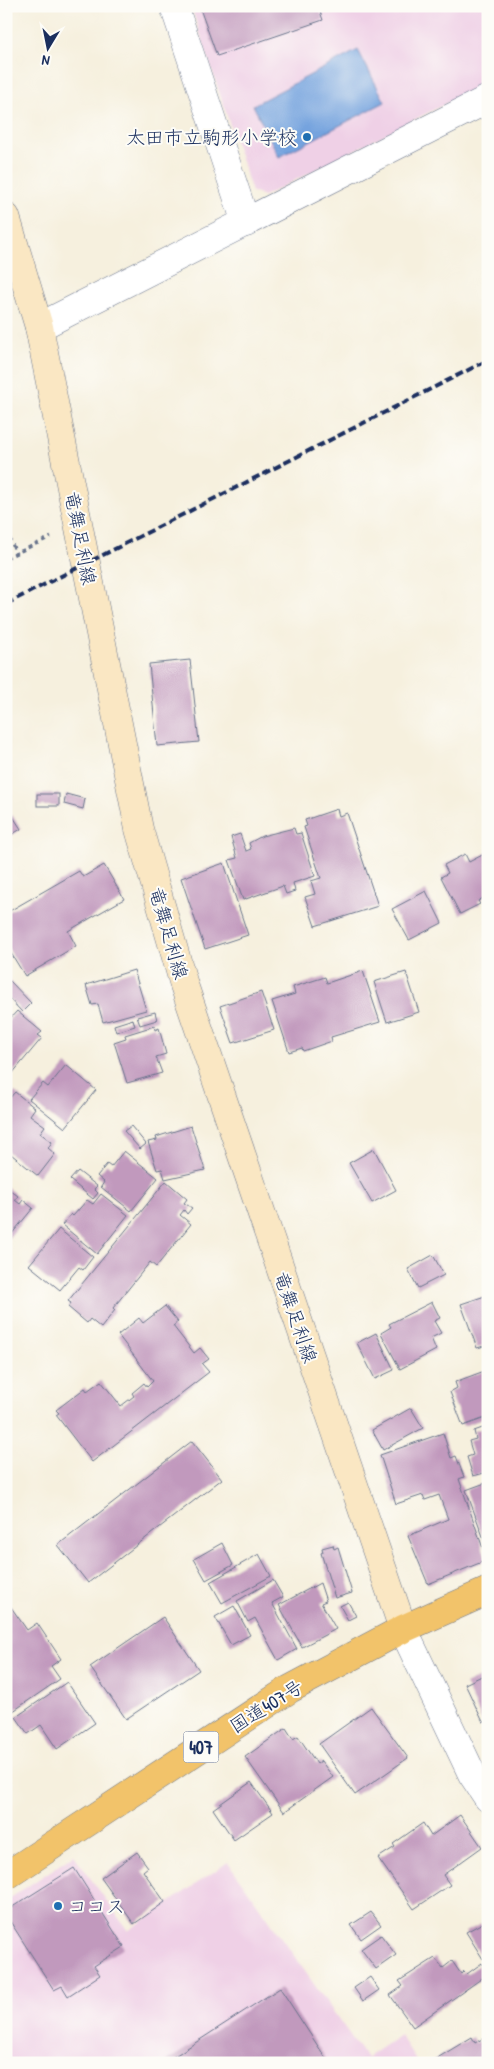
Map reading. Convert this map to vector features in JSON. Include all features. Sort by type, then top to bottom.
[{"type":"highway","name":"国道407号","points":[[6,1876],[290,1690],[403,1629],[488,1591]]},
{"type":"main road","name":"竜舞足利線","points":[[6,217],[39,327],[139,829],[179,967],[236,1141],[403,1629]]},
{"type":"street","points":[[174,6],[246,223]]},
{"type":"street","points":[[39,327],[488,99]]},
{"type":"street","points":[[403,1629],[472,1774],[488,1798]]},
{"type":"path","points":[[6,558],[78,524]]},
{"type":"path","points":[[6,530],[16,554]]},
{"type":"shaded area","name":"太田市立駒形小学校","points":[[191,6],[488,6],[488,82],[264,196],[252,192]]},
{"type":"shaded area","points":[[74,1855],[128,1931],[228,1862],[366,2058],[400,2035],[418,2063],[6,2063],[6,1901]]},
{"type":"water","points":[[358,50],[385,102],[279,157],[253,105]]},
{"type":"building","points":[[199,6],[318,6],[323,20],[217,56]]},
{"type":"building","points":[[190,660],[199,742],[157,746],[149,664]]},
{"type":"building","points":[[37,794],[59,794],[59,806],[37,806]]},
{"type":"building","points":[[66,794],[85,799],[83,809],[64,804]]},
{"type":"building","points":[[337,809],[339,816],[347,813],[378,906],[315,926],[305,897],[315,894],[311,881],[321,878],[304,827],[307,826],[305,820]]},
{"type":"building","points":[[12,815],[21,829],[6,838],[6,818]]},
{"type":"building","points":[[294,828],[296,834],[301,833],[315,876],[293,883],[295,891],[286,894],[283,886],[243,900],[229,860],[237,858],[231,837],[240,834],[246,851],[251,849],[249,843],[262,836]]},
{"type":"building","points":[[488,852],[488,895],[478,901],[480,904],[460,914],[441,877],[448,873],[444,865],[465,854],[469,862]]},
{"type":"building","points":[[224,863],[248,935],[205,949],[181,878]]},
{"type":"building","points":[[104,865],[124,899],[68,931],[76,946],[25,976],[6,945],[6,913],[79,871],[83,877]]},
{"type":"building","points":[[426,891],[442,923],[409,940],[392,909]]},
{"type":"building","points":[[134,970],[146,1010],[103,1022],[98,1004],[92,1005],[86,985]]},
{"type":"building","points":[[363,971],[380,1022],[331,1037],[332,1041],[303,1051],[302,1048],[289,1052],[272,1001],[295,994],[293,987],[325,977],[327,983]]},
{"type":"building","points":[[406,972],[419,1012],[387,1022],[374,982]]},
{"type":"building","points":[[10,981],[31,1003],[22,1012],[6,995],[6,984]]},
{"type":"building","points":[[261,992],[274,1030],[233,1043],[220,1006]]},
{"type":"building","points":[[17,1011],[42,1032],[38,1035],[42,1038],[6,1081],[6,1023]]},
{"type":"building","points":[[155,1012],[157,1020],[140,1025],[137,1017]]},
{"type":"building","points":[[133,1019],[135,1026],[116,1032],[114,1025]]},
{"type":"building","points":[[154,1026],[155,1030],[159,1028],[166,1054],[156,1057],[162,1073],[127,1083],[114,1042],[126,1038],[125,1035]]},
{"type":"building","points":[[66,1065],[96,1090],[65,1128],[29,1099],[43,1083],[48,1087]]},
{"type":"building","points":[[6,1086],[11,1090],[6,1096]]},
{"type":"building","points":[[15,1092],[35,1108],[30,1115],[45,1126],[40,1133],[52,1142],[48,1148],[55,1154],[38,1176],[6,1150],[6,1125],[8,1123],[6,1121],[6,1102]]},
{"type":"building","points":[[131,1126],[146,1144],[140,1149],[124,1131]]},
{"type":"building","points":[[191,1126],[205,1170],[165,1179],[162,1169],[157,1170],[148,1142],[157,1140],[156,1137]]},
{"type":"building","points":[[374,1149],[396,1190],[372,1203],[349,1163]]},
{"type":"building","points":[[124,1151],[158,1178],[131,1211],[101,1187],[104,1182],[97,1176],[107,1164],[111,1167]]},
{"type":"building","points":[[78,1171],[97,1186],[94,1189],[98,1193],[93,1199],[70,1180]]},
{"type":"building","points":[[166,1181],[187,1199],[184,1203],[192,1208],[187,1214],[184,1210],[180,1215],[191,1224],[156,1267],[150,1262],[113,1308],[115,1310],[101,1328],[90,1319],[87,1323],[68,1307],[71,1303],[68,1301]]},
{"type":"building","points":[[6,1187],[18,1196],[15,1200],[20,1204],[23,1200],[33,1208],[6,1241]]},
{"type":"building","points":[[101,1194],[128,1215],[97,1254],[62,1225],[87,1200],[93,1204]]},
{"type":"building","points":[[59,1229],[93,1257],[83,1270],[79,1267],[60,1290],[29,1265]]},
{"type":"building","points":[[433,1255],[444,1275],[418,1288],[408,1269]]},
{"type":"building","points":[[488,1295],[488,1345],[477,1348],[461,1304]]},
{"type":"building","points":[[432,1302],[440,1318],[434,1321],[441,1333],[431,1338],[436,1350],[400,1369],[381,1333],[391,1327],[389,1324]]},
{"type":"building","points":[[165,1306],[178,1322],[173,1326],[194,1353],[200,1348],[209,1359],[202,1364],[209,1372],[92,1462],[56,1415],[59,1413],[56,1410],[85,1388],[87,1391],[101,1381],[121,1406],[134,1396],[132,1393],[144,1383],[147,1387],[153,1381],[118,1335],[139,1318],[143,1323]]},
{"type":"building","points":[[376,1333],[394,1370],[375,1379],[357,1343]]},
{"type":"building","points":[[487,1370],[488,1417],[463,1426],[450,1392],[457,1388],[455,1382]]},
{"type":"building","points":[[411,1408],[423,1428],[383,1450],[372,1430]]},
{"type":"building","points":[[488,1426],[488,1472],[473,1476],[467,1457],[473,1455],[469,1441],[476,1439],[474,1431]]},
{"type":"building","points":[[443,1433],[451,1458],[456,1456],[464,1477],[459,1479],[487,1560],[428,1584],[408,1536],[448,1519],[439,1495],[425,1500],[423,1495],[396,1504],[380,1455]]},
{"type":"building","points":[[192,1441],[222,1479],[88,1583],[58,1545]]},
{"type":"building","points":[[488,1482],[488,1541],[485,1542],[466,1490]]},
{"type":"building","points":[[222,1543],[233,1565],[206,1580],[194,1559]]},
{"type":"building","points":[[333,1545],[334,1549],[338,1547],[352,1593],[335,1598],[321,1553],[323,1552],[322,1548]]},
{"type":"building","points":[[259,1554],[271,1576],[222,1603],[210,1582]]},
{"type":"building","points":[[273,1580],[283,1597],[272,1603],[297,1649],[278,1660],[255,1618],[248,1622],[237,1601]]},
{"type":"building","points":[[320,1583],[326,1601],[321,1603],[336,1629],[302,1647],[279,1605]]},
{"type":"building","points":[[6,1600],[27,1630],[37,1623],[61,1659],[51,1666],[60,1679],[6,1716]]},
{"type":"building","points":[[348,1602],[356,1616],[348,1620],[340,1606]]},
{"type":"building","points":[[234,1606],[250,1635],[231,1645],[215,1617]]},
{"type":"building","points":[[163,1617],[199,1670],[126,1719],[90,1667]]},
{"type":"building","points":[[488,1625],[488,1642],[482,1628]]},
{"type":"building","points":[[488,1673],[488,1720],[483,1722],[465,1684]]},
{"type":"building","points":[[67,1682],[95,1723],[57,1749],[41,1725],[28,1734],[16,1717]]},
{"type":"building","points":[[371,1707],[408,1758],[355,1795],[319,1744]]},
{"type":"building","points":[[286,1728],[293,1739],[298,1736],[317,1764],[321,1761],[333,1777],[284,1812],[245,1757]]},
{"type":"building","points":[[251,1782],[273,1813],[234,1840],[213,1809]]},
{"type":"building","points":[[460,1815],[482,1847],[443,1875],[450,1885],[414,1909],[378,1858],[395,1847],[393,1844],[423,1823],[431,1836]]},
{"type":"building","points":[[137,1852],[148,1867],[143,1871],[165,1902],[134,1924],[101,1878]]},
{"type":"building","points":[[74,1868],[124,1947],[94,1966],[100,1975],[68,1996],[62,1986],[54,1990],[6,1915],[6,1911]]},
{"type":"building","points":[[371,1912],[381,1925],[361,1939],[351,1925]]},
{"type":"building","points":[[488,1920],[488,1956],[483,1959],[466,1932]]},
{"type":"building","points":[[381,1935],[396,1955],[376,1969],[361,1949]]},
{"type":"building","points":[[435,1958],[443,1968],[452,1961],[461,1974],[464,1971],[467,1974],[482,1963],[488,1974],[413,2027],[390,1995],[403,1986],[399,1981]]},
{"type":"building","points":[[370,1977],[379,1990],[363,2001],[354,1988]]},
{"type":"building","points":[[280,1988],[329,2063],[164,2063]]},
{"type":"building","points":[[472,2037],[475,2043],[482,2039],[488,2047],[488,2063],[429,2063]]},
{"type":"railway","points":[[6,604],[488,360]]},
{"type":"place","name":"太田市立駒形小学校","points":[[307,137]]},
{"type":"place","name":"ココス","points":[[58,1906]]}]
